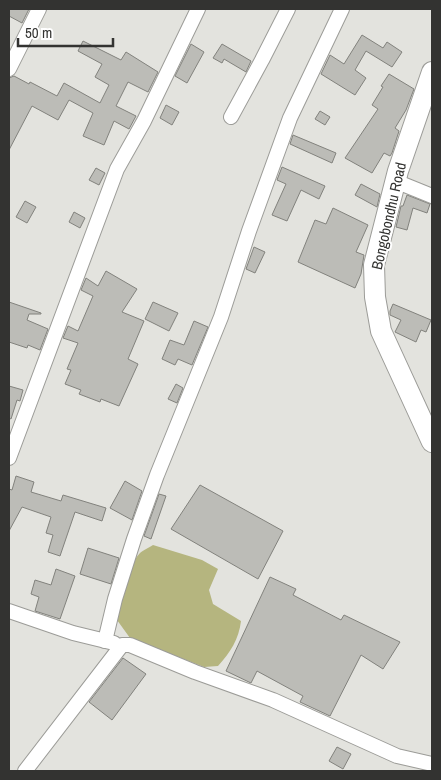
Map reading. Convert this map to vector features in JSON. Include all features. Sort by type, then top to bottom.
[{"type":"street","points":[[9,69],[39,9]]},
{"type":"street","points":[[9,458],[117,169],[144,121],[198,9]]},
{"type":"street","points":[[231,117],[288,9]]},
{"type":"street","points":[[105,641],[115,599],[134,539],[157,475],[221,317],[248,231],[290,118],[342,9]]},
{"type":"street","name":"Bongobondhu Road","points":[[432,72],[395,181],[374,265],[375,297],[381,331],[432,442]]},
{"type":"street","points":[[395,181],[432,196]]},
{"type":"street","points":[[9,611],[73,633],[122,645],[130,645],[195,672],[273,700],[397,756],[432,764]]},
{"type":"street","points":[[25,771],[122,645]]},
{"type":"shaded area","points":[[153,545],[202,560],[218,569],[209,590],[213,604],[241,621],[233,645],[218,666],[204,667],[130,638],[117,620],[131,566],[140,553]]},
{"type":"building","points":[[9,9],[29,9],[22,23],[9,16]]},
{"type":"building","points":[[362,35],[383,48],[387,42],[402,52],[392,67],[366,51],[355,70],[366,78],[355,95],[321,74],[330,55],[344,64]]},
{"type":"building","points":[[83,41],[121,60],[126,52],[158,72],[148,92],[128,82],[116,106],[136,116],[129,129],[114,121],[104,145],[83,136],[93,113],[69,100],[58,120],[32,106],[9,150],[9,78],[14,76],[29,84],[30,82],[57,96],[64,83],[100,103],[109,85],[95,77],[102,64],[78,51]]},
{"type":"building","points":[[191,44],[204,52],[187,83],[175,76]]},
{"type":"building","points":[[222,44],[251,61],[246,72],[224,59],[222,63],[213,58]]},
{"type":"building","points":[[389,74],[414,89],[406,110],[395,128],[399,131],[392,153],[390,156],[384,153],[372,173],[345,158],[378,109],[372,105]]},
{"type":"building","points":[[166,105],[179,112],[172,125],[160,118]]},
{"type":"building","points":[[320,111],[330,117],[325,125],[315,119]]},
{"type":"building","points":[[293,135],[336,153],[332,163],[290,144]]},
{"type":"building","points":[[282,167],[325,186],[319,199],[301,190],[287,221],[272,215],[286,184],[277,180]]},
{"type":"building","points":[[96,168],[105,173],[99,185],[89,180]]},
{"type":"building","points":[[361,184],[380,194],[377,207],[355,195]]},
{"type":"building","points":[[407,195],[430,204],[427,213],[413,208],[407,230],[396,227],[401,206],[403,206]]},
{"type":"building","points":[[25,201],[36,207],[27,223],[16,217]]},
{"type":"building","points":[[333,208],[368,225],[356,252],[364,255],[361,274],[355,288],[298,262],[315,220],[326,224]]},
{"type":"building","points":[[74,212],[85,218],[80,228],[69,222]]},
{"type":"building","points":[[254,247],[265,252],[255,273],[246,269]]},
{"type":"building","points":[[106,271],[137,289],[122,312],[144,321],[128,359],[138,364],[119,406],[101,399],[100,402],[79,394],[81,390],[65,384],[71,370],[67,369],[78,343],[63,338],[68,326],[78,331],[93,296],[81,290],[86,278],[98,286]]},
{"type":"building","points":[[9,302],[41,313],[29,314],[27,320],[48,329],[40,350],[28,345],[27,348],[9,342]]},
{"type":"building","points":[[153,302],[178,313],[169,331],[145,319]]},
{"type":"building","points":[[393,304],[431,320],[426,332],[421,330],[416,342],[395,332],[401,320],[390,315]]},
{"type":"building","points":[[194,321],[208,327],[192,365],[178,359],[175,365],[162,359],[170,340],[184,345]]},
{"type":"building","points":[[176,384],[183,388],[177,403],[168,399]]},
{"type":"building","points":[[9,386],[23,390],[20,401],[17,400],[11,419],[9,418]]},
{"type":"building","points":[[16,476],[34,482],[31,492],[61,501],[63,495],[106,508],[102,521],[75,512],[60,556],[48,552],[53,535],[46,533],[51,517],[22,507],[9,531],[9,489],[12,490]]},
{"type":"building","points":[[125,481],[142,491],[132,520],[110,508]]},
{"type":"building","points":[[200,485],[283,531],[258,579],[171,529]]},
{"type":"building","points":[[159,494],[166,496],[151,539],[144,536]]},
{"type":"building","points":[[88,548],[119,558],[111,584],[80,574]]},
{"type":"building","points":[[56,569],[75,576],[60,619],[35,611],[39,597],[31,594],[35,580],[51,585]]},
{"type":"building","points":[[270,577],[296,589],[293,595],[341,620],[344,615],[400,642],[383,669],[361,655],[330,716],[300,702],[303,696],[257,671],[251,683],[226,671]]},
{"type":"building","points":[[123,658],[146,674],[112,720],[89,702]]},
{"type":"building","points":[[337,747],[351,754],[343,769],[329,761]]}]
